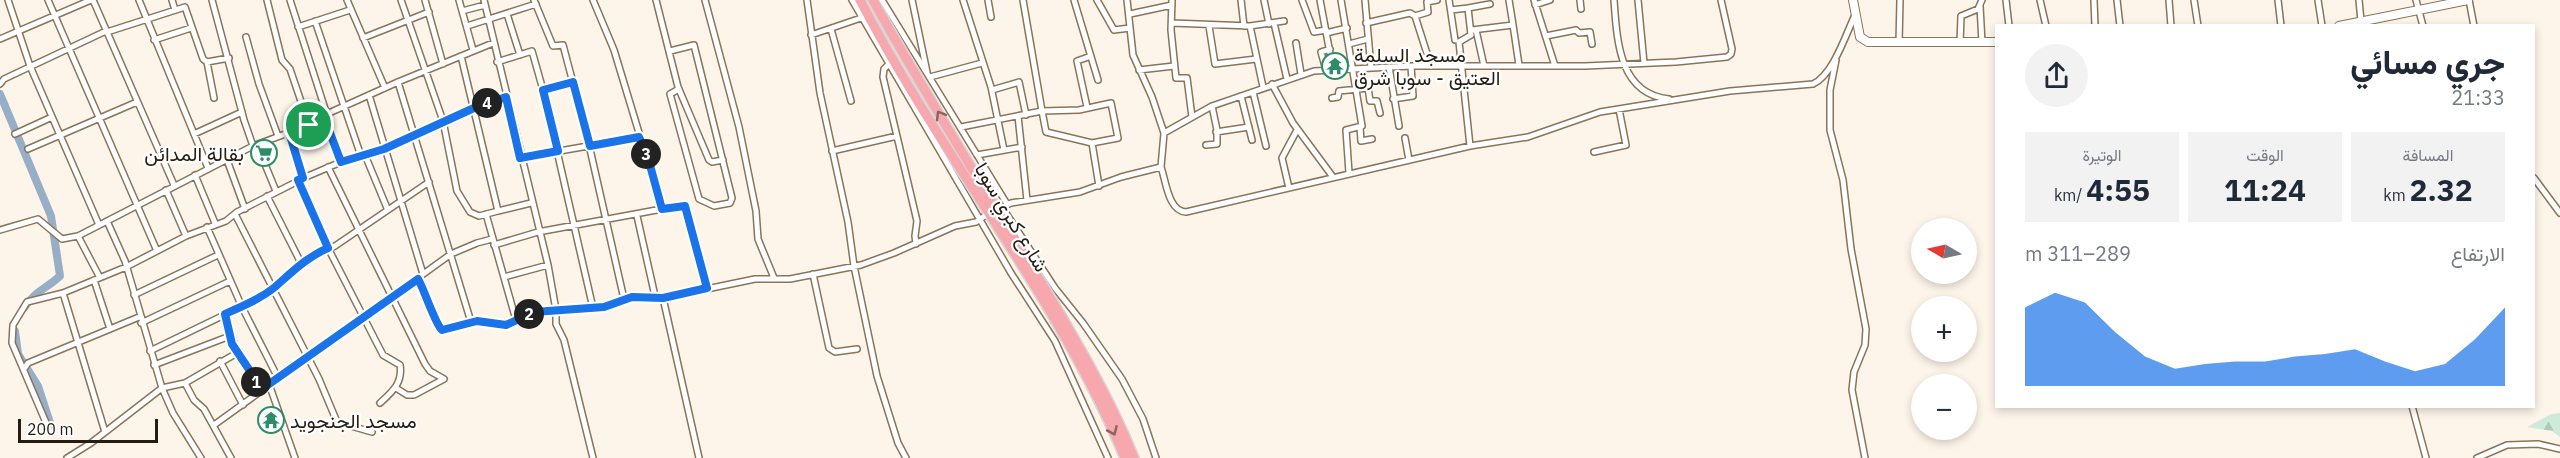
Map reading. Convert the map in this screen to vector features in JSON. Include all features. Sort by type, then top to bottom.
[{"type":"highway","name":"شارع كبري سوبا","points":[[860,0],[904,78],[995,211],[1078,344],[1115,413],[1134,458]]},
{"type":"highway","name":"شارع كبري سوبا","points":[[873,0],[995,211],[1104,412],[1125,458]]},
{"type":"street","points":[[8,0],[17,33],[30,66],[99,225]]},
{"type":"street","points":[[48,0],[157,251]]},
{"type":"street","points":[[0,39],[92,0],[174,185]]},
{"type":"street","points":[[139,0],[208,168]]},
{"type":"street","points":[[172,0],[175,10]]},
{"type":"street","points":[[212,0],[242,112],[276,191]]},
{"type":"street","points":[[267,0],[282,60],[290,69],[309,125]]},
{"type":"street","points":[[291,0],[297,27],[341,162]]},
{"type":"street","points":[[346,0],[385,88]]},
{"type":"street","points":[[401,0],[443,121],[460,199],[477,216],[531,203]]},
{"type":"street","points":[[425,0],[444,64]]},
{"type":"street","points":[[459,0],[473,51]]},
{"type":"street","points":[[593,0],[612,42],[662,209]]},
{"type":"street","points":[[656,0],[679,89],[709,159],[712,162],[723,160]]},
{"type":"street","points":[[705,0],[739,127],[756,211],[758,239],[774,278]]},
{"type":"street","points":[[807,0],[832,151],[850,232],[854,266],[878,382],[898,443],[906,458]]},
{"type":"street","points":[[850,0],[888,65],[995,211],[1083,323],[1122,379],[1143,419],[1156,458]]},
{"type":"street","points":[[882,0],[912,53],[928,74],[977,155],[1011,273],[1062,354],[1108,458]]},
{"type":"street","points":[[912,0],[928,74]]},
{"type":"street","points":[[963,0],[992,90],[1004,150]]},
{"type":"street","points":[[988,0],[991,17]]},
{"type":"street","points":[[961,127],[1042,111],[1080,110],[1111,103],[1118,137],[1092,143],[1046,132],[1042,111],[1023,0]]},
{"type":"street","points":[[1074,0],[1098,80]]},
{"type":"street","points":[[1097,0],[1114,30],[1130,27]]},
{"type":"street","points":[[1127,0],[1130,14],[1130,44],[1164,133],[1161,167],[1173,204],[1183,212],[1470,146],[1528,137],[1577,118],[1619,109],[1730,91],[1813,84],[1821,79],[1837,56],[1856,15]]},
{"type":"street","points":[[1241,0],[1263,87]]},
{"type":"street","points":[[1264,0],[1287,79]]},
{"type":"street","points":[[1302,0],[1314,32],[1347,28]]},
{"type":"street","points":[[1320,0],[1333,69]]},
{"type":"street","points":[[1341,0],[1362,126],[1360,127],[1362,141],[1372,139]]},
{"type":"street","points":[[1365,0],[1371,68]]},
{"type":"street","points":[[1415,16],[1428,12],[1427,2],[1437,0]]},
{"type":"street","points":[[1449,0],[1455,40]]},
{"type":"street","points":[[1509,0],[1519,65]]},
{"type":"street","points":[[1550,0],[1534,2],[1555,66]]},
{"type":"street","points":[[1580,0],[1581,9]]},
{"type":"street","points":[[1614,0],[1623,64],[1628,75],[1648,95],[1676,100]]},
{"type":"street","points":[[1638,0],[1644,63]]},
{"type":"street","points":[[1164,133],[1212,106],[1301,74],[1333,69],[1623,64],[1727,57],[1731,54],[1732,49],[1721,0]]},
{"type":"street","points":[[1853,0],[1863,40],[1873,43],[1995,42]]},
{"type":"street","points":[[1899,43],[1900,0]]},
{"type":"street","points":[[2006,0],[2010,24]]},
{"type":"street","points":[[2040,0],[2046,24]]},
{"type":"street","points":[[2094,0],[2095,24]]},
{"type":"street","points":[[2117,0],[2120,24]]},
{"type":"street","points":[[2169,0],[2171,24]]},
{"type":"street","points":[[2194,0],[2198,24]]},
{"type":"street","points":[[2278,0],[2281,24]]},
{"type":"street","points":[[2318,0],[2322,24]]},
{"type":"street","points":[[2359,0],[2361,21]]},
{"type":"street","points":[[2416,0],[2423,24]]},
{"type":"street","points":[[2348,24],[2463,0],[2469,0],[2474,24]]},
{"type":"street","points":[[462,11],[485,2],[497,62],[548,265],[556,310],[556,324],[564,340],[593,458]]},
{"type":"street","points":[[467,26],[507,14],[535,2],[553,46],[563,45],[590,146],[624,299]]},
{"type":"street","points":[[1960,43],[1961,16],[1975,10],[1981,2]]},
{"type":"street","points":[[1981,2],[1982,43]]},
{"type":"street","points":[[1130,14],[1172,3],[1176,78],[1187,78],[1192,117]]},
{"type":"street","points":[[1451,10],[1490,4]]},
{"type":"street","points":[[0,84],[4,79],[30,66],[106,31],[185,6],[199,53],[207,62],[214,98]]},
{"type":"street","points":[[1468,8],[1484,66]]},
{"type":"street","points":[[297,27],[350,10]]},
{"type":"street","points":[[363,38],[429,12]]},
{"type":"street","points":[[1366,23],[1410,13],[1415,16],[1431,66]]},
{"type":"street","points":[[507,14],[520,55]]},
{"type":"street","points":[[811,35],[860,18]]},
{"type":"street","points":[[315,21],[363,155],[387,208]]},
{"type":"street","points":[[1172,23],[1247,26],[1284,21]]},
{"type":"street","points":[[1474,30],[1513,25]]},
{"type":"street","points":[[1209,26],[1215,64],[1256,59]]},
{"type":"street","points":[[154,40],[191,28]]},
{"type":"street","points":[[831,29],[851,101]]},
{"type":"street","points":[[1470,146],[1459,41],[1472,35],[1474,30]]},
{"type":"street","points":[[1546,36],[1576,30],[1579,33],[1590,32],[1592,44]]},
{"type":"street","points":[[246,37],[259,84],[278,136]]},
{"type":"street","points":[[1349,44],[1368,39]]},
{"type":"street","points":[[0,230],[38,219],[62,239],[78,236],[227,159],[309,125],[345,105],[493,43]]},
{"type":"street","points":[[1296,43],[1301,74]]},
{"type":"street","points":[[670,51],[694,45],[732,201],[718,206],[708,205],[698,197],[670,94],[679,89]]},
{"type":"street","points":[[1326,70],[1321,52],[1330,49]]},
{"type":"street","points":[[497,62],[532,51],[558,151],[593,308]]},
{"type":"street","points":[[460,56],[498,211]]},
{"type":"street","points":[[1087,107],[1077,62],[1091,56]]},
{"type":"street","points":[[1837,56],[1830,90],[1830,130],[1843,180],[1851,249],[1866,329],[1865,345],[1854,372],[1852,390],[1855,417],[1865,458]]},
{"type":"street","points":[[207,62],[229,58]]},
{"type":"street","points":[[928,74],[982,63]]},
{"type":"street","points":[[888,65],[884,69],[883,77],[918,221],[916,244]]},
{"type":"street","points":[[1139,70],[1174,66]]},
{"type":"street","points":[[1393,99],[1413,96],[1411,66]]},
{"type":"street","points":[[1389,67],[1399,126]]},
{"type":"street","points":[[398,82],[471,322]]},
{"type":"street","points":[[543,90],[573,82]]},
{"type":"street","points":[[992,90],[1019,82],[1026,115]]},
{"type":"street","points":[[1272,84],[1297,130],[1333,177]]},
{"type":"street","points":[[1332,98],[1338,97],[1339,91],[1368,88],[1370,101],[1377,101],[1380,113]]},
{"type":"street","points":[[1253,92],[1266,146]]},
{"type":"street","points":[[369,95],[384,149],[402,198],[423,274]]},
{"type":"street","points":[[1241,96],[1252,140]]},
{"type":"street","points":[[50,432],[12,343],[13,325],[27,302],[63,293],[126,267],[186,236],[226,221],[234,214],[301,179],[341,162],[384,149],[443,121],[506,97]]},
{"type":"street","points":[[28,149],[137,102]]},
{"type":"street","points":[[1206,145],[1216,144],[1212,106]]},
{"type":"street","points":[[1245,111],[1257,108]]},
{"type":"street","points":[[1594,152],[1626,145],[1619,109]]},
{"type":"street","points":[[194,134],[242,112]]},
{"type":"street","points":[[1018,116],[1027,200]]},
{"type":"street","points":[[15,134],[52,117]]},
{"type":"street","points":[[1216,132],[1249,127]]},
{"type":"street","points":[[1349,173],[1346,130],[1360,127]]},
{"type":"street","points":[[1289,188],[1282,159],[1297,130]]},
{"type":"street","points":[[289,132],[301,179],[328,248],[383,355],[400,365],[401,373],[396,388],[380,403]]},
{"type":"street","points":[[832,151],[897,136]]},
{"type":"street","points":[[520,158],[639,137]]},
{"type":"street","points":[[1405,138],[1409,160]]},
{"type":"street","points":[[1092,143],[1099,186]]},
{"type":"street","points":[[977,155],[1022,147]]},
{"type":"street","points":[[227,159],[245,209]]},
{"type":"street","points":[[328,167],[429,370],[444,379],[414,395],[408,395],[396,388]]},
{"type":"street","points":[[418,279],[429,299],[439,328],[446,330],[471,322],[485,321],[506,325],[534,312],[611,306],[624,299],[655,296],[663,298],[707,288],[774,278],[790,279],[854,266],[916,244],[955,226],[976,222],[995,211],[1027,200],[1080,192],[1121,177],[1161,167]]},
{"type":"street","points":[[195,175],[215,224]]},
{"type":"street","points":[[2535,179],[2560,213]]},
{"type":"street","points":[[150,351],[242,307],[274,288],[301,263],[358,230],[387,208],[429,182]]},
{"type":"street","points":[[166,190],[186,236]]},
{"type":"street","points":[[267,196],[301,263]]},
{"type":"street","points":[[214,425],[451,254],[472,244],[685,206],[707,288]]},
{"type":"street","points":[[234,214],[274,288],[338,424],[372,432]]},
{"type":"street","points":[[486,214],[516,320]]},
{"type":"street","points":[[637,216],[655,296]]},
{"type":"street","points":[[107,221],[126,267],[162,388],[177,421],[201,458]]},
{"type":"street","points":[[207,227],[242,307],[278,378]]},
{"type":"street","points":[[78,236],[97,278],[110,329]]},
{"type":"street","points":[[134,295],[218,255]]},
{"type":"street","points":[[504,277],[548,265]]},
{"type":"street","points":[[813,274],[830,350],[835,352],[857,350]]},
{"type":"street","points":[[24,369],[28,363],[110,329],[140,320],[230,281]]},
{"type":"street","points":[[63,293],[105,432]]},
{"type":"street","points":[[663,298],[699,458]]},
{"type":"street","points":[[225,314],[237,353],[262,389]]},
{"type":"street","points":[[154,365],[230,336]]},
{"type":"street","points":[[67,458],[91,444],[162,388],[185,383],[237,353]]},
{"type":"street","points":[[220,361],[243,405]]},
{"type":"street","points":[[185,383],[214,425],[231,458]]},
{"type":"street","points":[[269,384],[295,458]]},
{"type":"street","points":[[2413,408],[2426,458]]},
{"type":"street","points":[[2477,458],[2507,445],[2538,444],[2560,449]]},
{"type":"green space","points":[[2560,413],[2560,437],[2552,431],[2527,427],[2551,414]]},
{"type":"waterway","points":[[0,94],[51,216],[60,276],[36,294],[24,308]]},
{"type":"waterway","points":[[15,331],[18,354],[38,386],[51,426]]},
{"type":"place","name":"مسجد السلمة العتيق - سوبا شرق","points":[[1335,66]]},
{"type":"place","name":"بقالة المدائن","points":[[264,153]]},
{"type":"place","name":"مسجد الجنجويد","points":[[271,420]]},
{"type":"route","points":[[573,82],[590,146],[639,137],[648,158],[662,209],[685,206],[707,288],[663,298],[632,297],[604,307],[534,312],[506,325],[477,321],[442,330],[438,327],[429,299],[418,279],[262,389],[232,344],[225,314],[248,304],[274,288],[301,263],[328,248],[298,180],[303,178],[289,132],[309,125],[324,117],[341,162],[384,149],[443,121],[506,97],[520,158],[558,151],[543,90],[573,82]]}]
